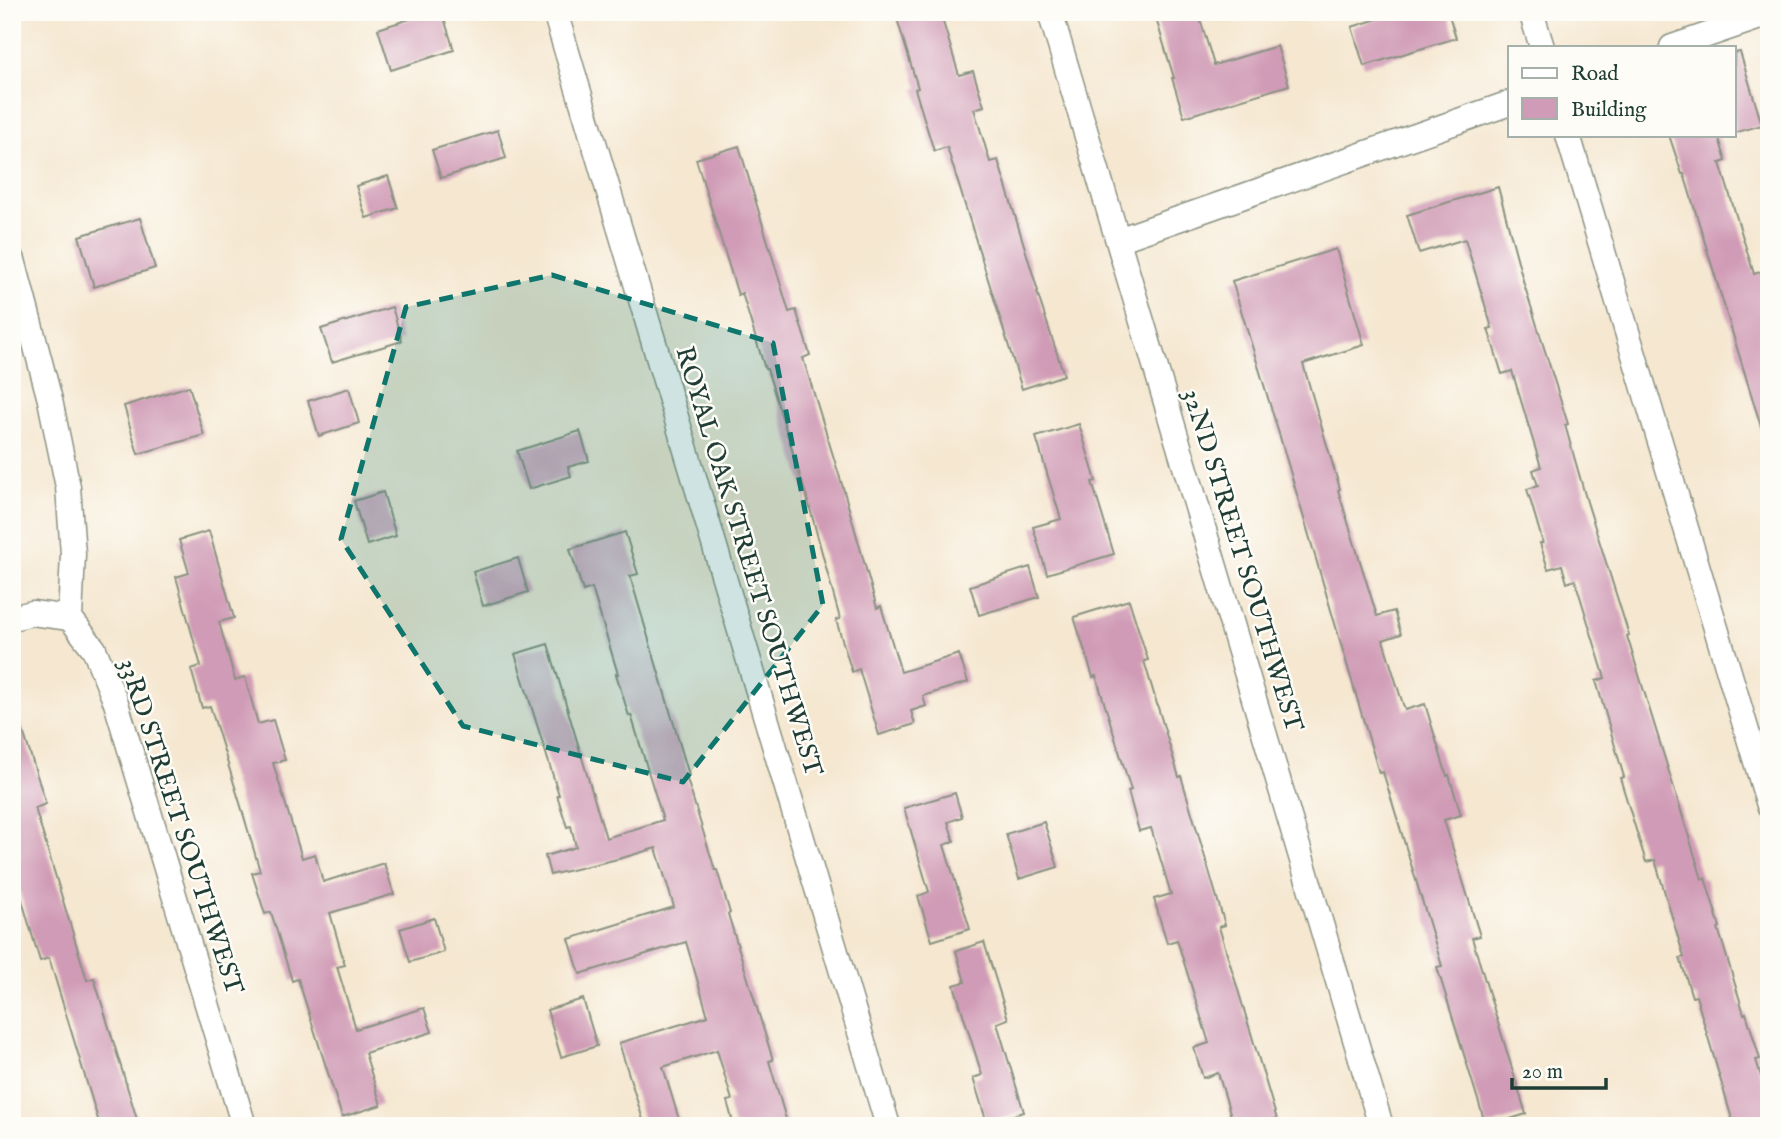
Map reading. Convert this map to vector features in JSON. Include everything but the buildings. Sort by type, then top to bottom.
[{"type":"street","name":"ROYAL OAK STREET SOUTHWEST","points":[[555,12],[888,1126]]},
{"type":"street","name":"32ND STREET SOUTHWEST","points":[[1050,12],[1381,1126]]},
{"type":"street","points":[[1531,12],[1542,46]]},
{"type":"street","points":[[1675,46],[1769,14]]},
{"type":"street","points":[[1118,240],[1508,104]]},
{"type":"street","points":[[1568,136],[1769,805]]},
{"type":"street","points":[[12,618],[32,613],[70,618],[74,554],[68,487],[50,400],[13,260]]},
{"type":"street","name":"33RD STREET SOUTHWEST","points":[[70,618],[94,649],[116,703],[244,1126]]},
{"type":"highlighted area","points":[[552,275],[773,343],[823,605],[683,782],[463,726],[341,539],[406,307]]}]
